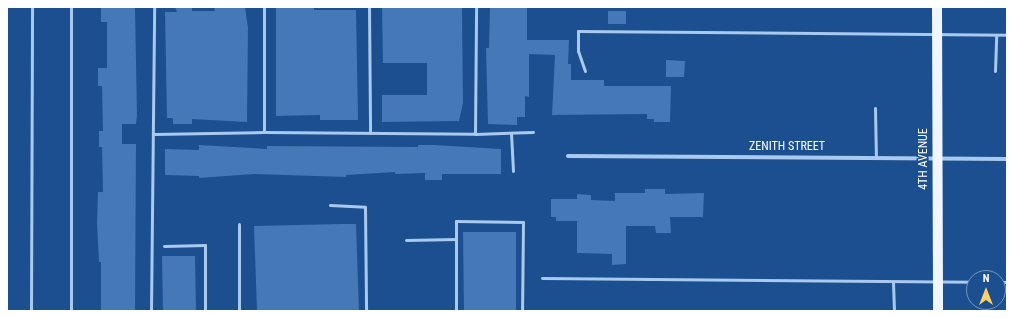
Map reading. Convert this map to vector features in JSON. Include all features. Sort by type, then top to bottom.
[{"type":"main road","name":"4TH AVENUE","points":[[937,7],[938,311]]},
{"type":"street","name":"ZENITH STREET","points":[[568,156],[1007,159]]},
{"type":"lane","points":[[31,311],[32,7]]},
{"type":"lane","points":[[70,311],[71,7]]},
{"type":"lane","points":[[151,311],[154,134],[154,7]]},
{"type":"lane","points":[[264,7],[264,132]]},
{"type":"lane","points":[[369,7],[370,132]]},
{"type":"lane","points":[[475,134],[476,7]]},
{"type":"lane","points":[[585,71],[578,51],[578,31],[1007,35]]},
{"type":"lane","points":[[995,71],[996,35]]},
{"type":"lane","points":[[875,108],[876,158]]},
{"type":"lane","points":[[154,134],[264,132],[475,134],[533,132]]},
{"type":"lane","points":[[511,132],[513,171]]},
{"type":"lane","points":[[330,205],[365,207],[366,311]]},
{"type":"lane","points":[[456,311],[456,221],[523,222],[522,311]]},
{"type":"lane","points":[[239,224],[239,311]]},
{"type":"lane","points":[[406,240],[456,239]]},
{"type":"lane","points":[[164,246],[205,245],[205,311]]},
{"type":"lane","points":[[542,278],[966,282]]},
{"type":"lane","points":[[893,282],[894,311]]},
{"type":"building","points":[[101,7],[135,7],[137,115],[136,124],[122,124],[122,144],[136,144],[135,311],[101,311],[101,262],[99,262],[97,224],[98,192],[103,192],[102,147],[99,147],[99,131],[103,131],[102,86],[98,86],[98,68],[107,68],[107,22],[101,22]]},
{"type":"building","points":[[175,7],[192,7],[192,11],[215,11],[214,7],[245,7],[248,28],[247,122],[192,119],[192,124],[173,124],[173,118],[167,118],[165,12],[177,12]]},
{"type":"building","points":[[314,7],[314,10],[356,10],[358,120],[320,120],[320,115],[276,116],[276,8]]},
{"type":"building","points":[[382,7],[462,7],[463,103],[459,121],[382,122],[382,95],[427,95],[427,63],[383,63]]},
{"type":"building","points":[[490,7],[527,7],[527,40],[569,40],[568,64],[571,64],[571,80],[604,80],[604,86],[671,86],[670,122],[654,122],[654,119],[647,119],[647,114],[552,115],[555,55],[529,54],[529,97],[525,96],[525,117],[517,117],[517,125],[488,124],[486,48],[489,48]]},
{"type":"building","points":[[608,11],[626,11],[626,24],[608,24]]},
{"type":"building","points":[[666,60],[685,61],[684,77],[666,77]]},
{"type":"building","points":[[199,145],[267,149],[267,146],[418,147],[418,145],[434,145],[501,149],[501,174],[442,174],[442,180],[425,180],[425,173],[395,174],[395,172],[346,175],[346,177],[254,174],[199,178],[199,176],[165,175],[165,149],[199,150]]},
{"type":"building","points":[[645,189],[665,189],[665,194],[704,193],[703,217],[670,217],[671,233],[656,233],[655,226],[626,226],[626,264],[612,265],[612,254],[577,253],[577,221],[556,221],[556,217],[551,217],[551,199],[577,199],[577,194],[591,195],[591,200],[615,201],[615,193],[645,193]]},
{"type":"building","points":[[356,224],[359,311],[257,311],[254,226]]},
{"type":"building","points":[[463,232],[516,232],[516,311],[464,311]]},
{"type":"building","points":[[162,256],[195,256],[196,311],[163,311]]}]
